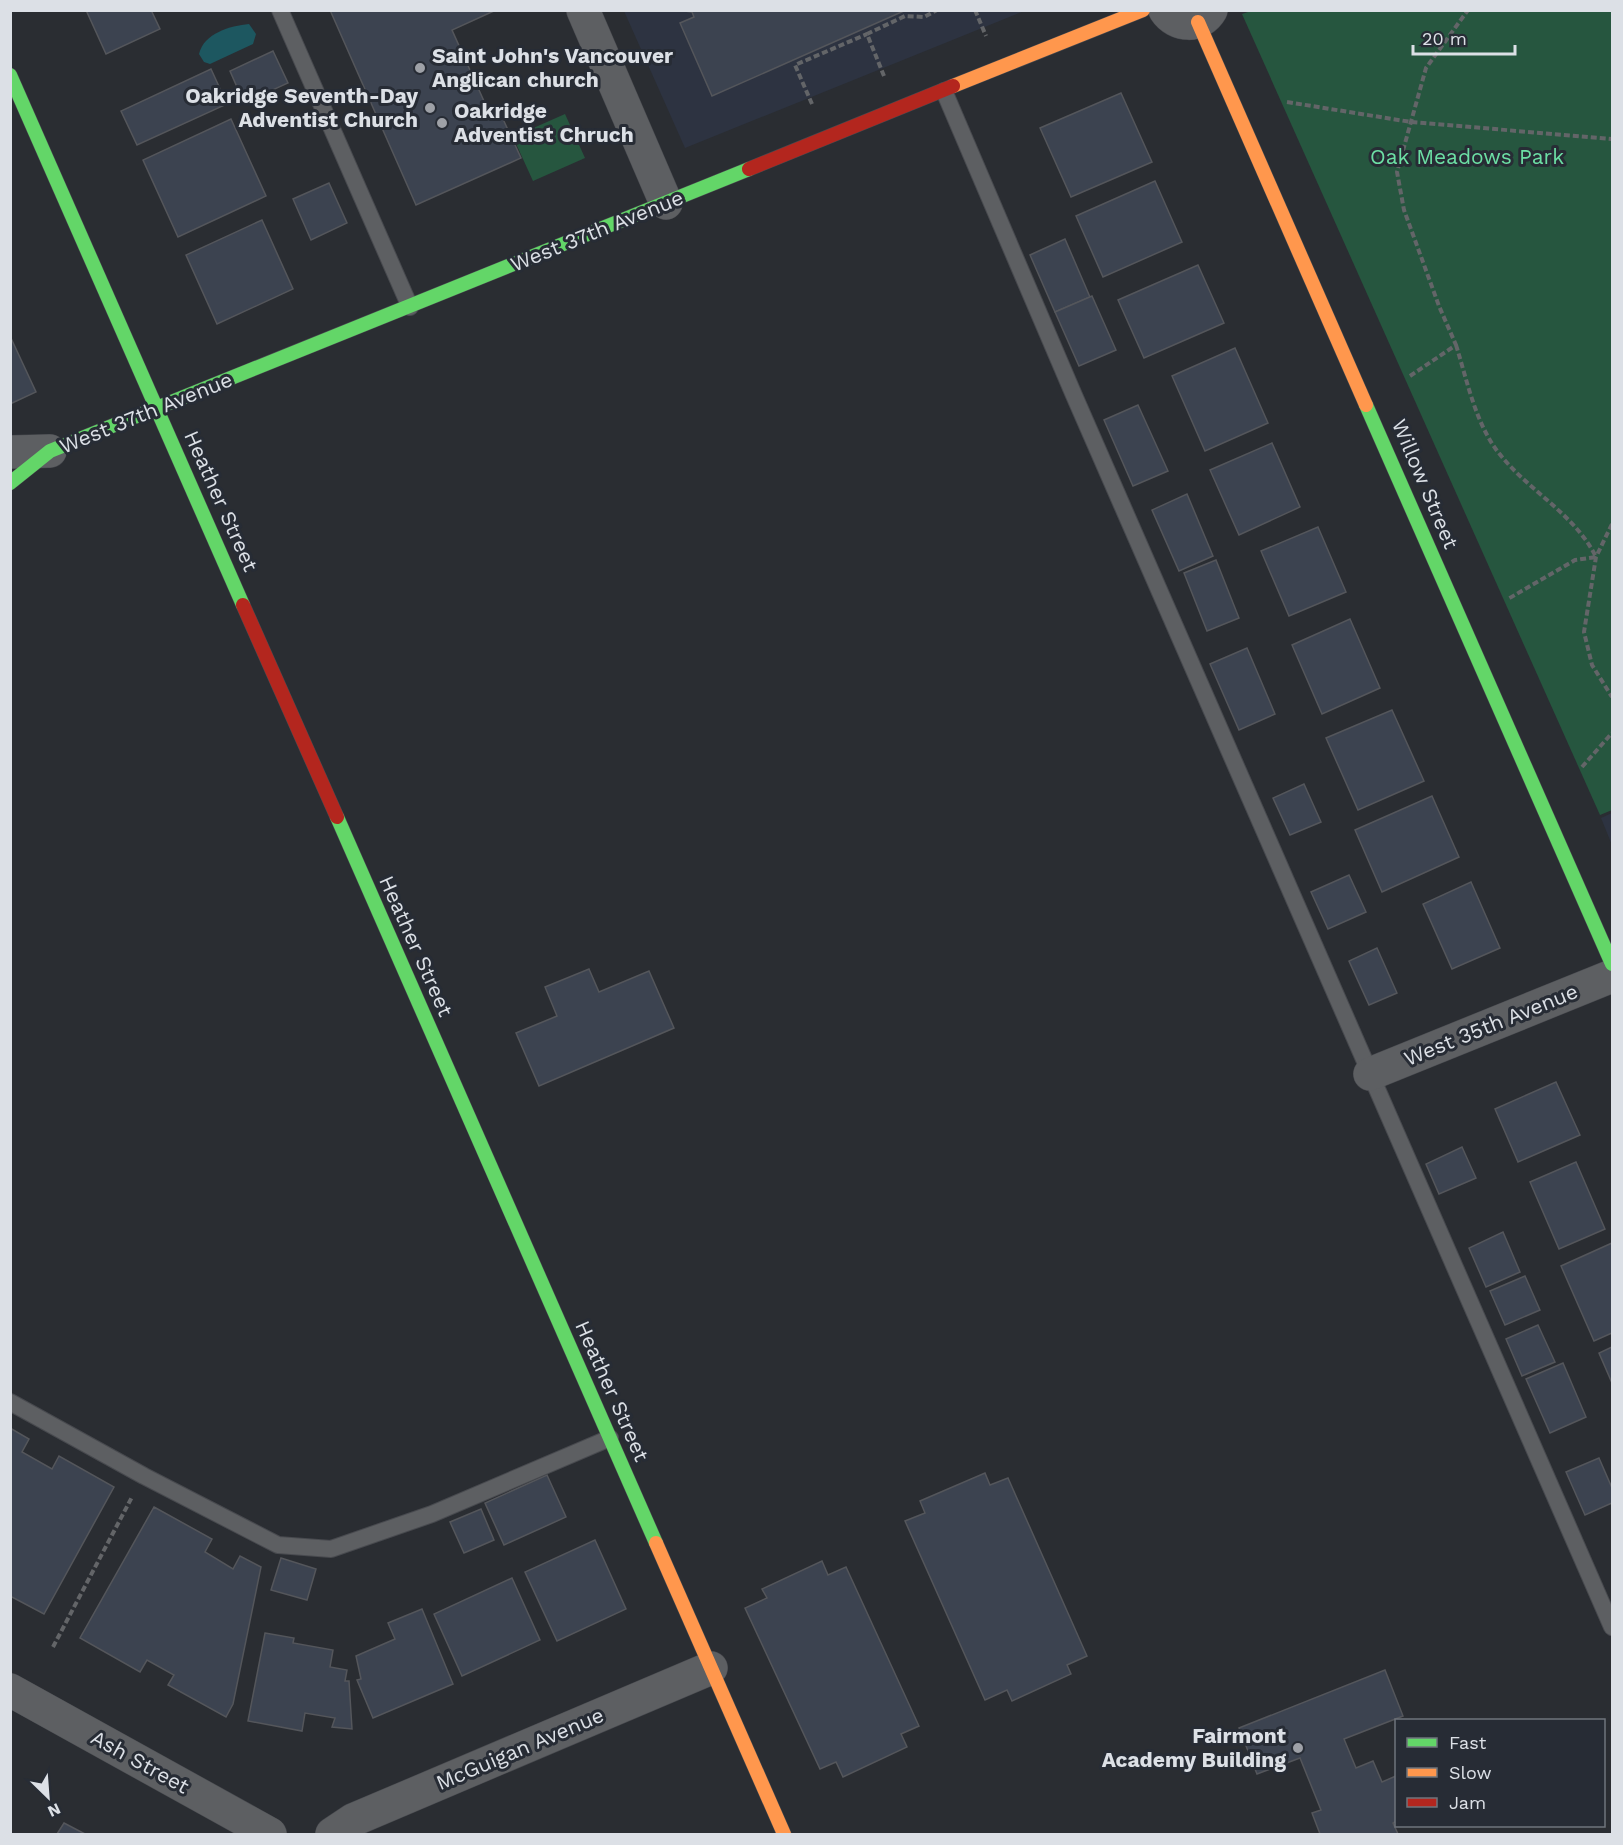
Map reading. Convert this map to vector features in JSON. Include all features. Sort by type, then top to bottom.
[{"type":"street","points":[[583,10],[666,203]]},
{"type":"street","name":"West 37th Avenue","points":[[10,483],[50,451],[1143,10]]},
{"type":"street","points":[[1165,10],[1175,21],[1187,24],[1205,16]]},
{"type":"street","name":"Willow Street","points":[[1205,16],[1612,964]]},
{"type":"street","name":"Heather Street","points":[[10,75],[784,1834]]},
{"type":"street","name":"West 37th Avenue","points":[[10,452],[50,451]]},
{"type":"street","name":"West 35th Avenue","points":[[1370,1074],[1612,976]]},
{"type":"street","name":"McGuigan Avenue","points":[[332,1834],[353,1820],[711,1668]]},
{"type":"street","name":"Ash Street","points":[[10,1690],[270,1834]]},
{"type":"lane","points":[[280,10],[410,307]]},
{"type":"lane","points":[[944,91],[1082,415],[1612,1627]]},
{"type":"lane","points":[[10,1402],[144,1476],[278,1545],[331,1549],[432,1514],[610,1438]]},
{"type":"path","points":[[812,104],[795,65],[905,16],[924,17],[937,10]]},
{"type":"path","points":[[975,10],[986,36]]},
{"type":"path","points":[[1468,10],[1426,68],[1397,172],[1402,201],[1438,306],[1456,345],[1480,419],[1498,452],[1561,513],[1589,544],[1596,557]]},
{"type":"path","points":[[867,34],[884,76]]},
{"type":"path","points":[[1287,102],[1411,122],[1612,139]]},
{"type":"path","points":[[1410,376],[1456,345]]},
{"type":"path","points":[[1612,524],[1596,557],[1584,632],[1592,665],[1612,697]]},
{"type":"path","points":[[1508,599],[1575,560],[1596,557]]},
{"type":"path","points":[[1582,767],[1612,733]]},
{"type":"path","points":[[53,1647],[144,1476]]},
{"type":"shaded area","points":[[624,11],[1024,11],[685,148]]},
{"type":"shaded area","points":[[1612,813],[1612,845],[1601,818]]},
{"type":"green space","name":"Oak Meadows Park","points":[[1251,11],[1612,11],[1612,810],[1600,815],[1242,14]]},
{"type":"green space","points":[[565,114],[585,158],[533,181],[513,137]]},
{"type":"water","points":[[249,24],[256,34],[253,44],[210,64],[204,62],[199,54],[206,41],[226,29]]},
{"type":"building","points":[[86,10],[151,10],[160,29],[106,54]]},
{"type":"building","name":"Oakridge Seventh-Day Adventist Church","points":[[330,10],[496,10],[452,30],[488,110],[497,106],[521,158],[416,205]]},
{"type":"building","points":[[677,10],[906,10],[712,96],[680,23],[694,17],[692,12]]},
{"type":"building","points":[[273,51],[288,83],[244,103],[230,71]]},
{"type":"building","points":[[211,69],[227,104],[137,145],[121,111]]},
{"type":"building","points":[[1121,93],[1152,162],[1071,197],[1040,128]]},
{"type":"building","points":[[231,119],[266,196],[178,237],[143,160]]},
{"type":"building","points":[[1155,181],[1182,242],[1103,277],[1076,216]]},
{"type":"building","points":[[329,183],[347,223],[311,240],[293,199]]},
{"type":"building","points":[[262,220],[293,289],[217,324],[186,255]]},
{"type":"building","points":[[1065,239],[1090,297],[1055,312],[1030,255]]},
{"type":"building","points":[[1198,265],[1224,323],[1144,358],[1118,300]]},
{"type":"building","points":[[1092,296],[1116,350],[1079,366],[1055,312]]},
{"type":"building","points":[[10,336],[36,392],[10,404]]},
{"type":"building","points":[[1235,348],[1268,423],[1205,451],[1172,376]]},
{"type":"building","points":[[1138,405],[1168,471],[1133,486],[1104,420]]},
{"type":"building","points":[[1272,443],[1300,507],[1239,535],[1210,470]]},
{"type":"building","points":[[1187,494],[1213,556],[1179,571],[1152,510]]},
{"type":"building","points":[[1318,527],[1346,592],[1289,616],[1261,551]]},
{"type":"building","points":[[1216,560],[1239,618],[1207,631],[1184,573]]},
{"type":"building","points":[[1350,619],[1380,688],[1322,714],[1292,645]]},
{"type":"building","points":[[1247,648],[1275,714],[1239,730],[1210,664]]},
{"type":"building","points":[[1392,710],[1424,781],[1358,810],[1326,738]]},
{"type":"building","points":[[1304,784],[1321,822],[1290,835],[1273,798]]},
{"type":"building","points":[[1432,796],[1459,857],[1382,892],[1355,830]]},
{"type":"building","points":[[1349,875],[1366,912],[1328,929],[1311,892]]},
{"type":"building","points":[[1471,882],[1500,948],[1452,969],[1423,904]]},
{"type":"building","points":[[1377,948],[1397,993],[1369,1005],[1349,961]]},
{"type":"building","points":[[589,969],[599,992],[649,971],[674,1028],[539,1086],[516,1033],[557,1016],[545,987]]},
{"type":"building","points":[[1556,1082],[1580,1135],[1518,1162],[1495,1109]]},
{"type":"building","points":[[1462,1147],[1476,1178],[1439,1194],[1426,1164]]},
{"type":"building","points":[[1576,1162],[1605,1229],[1559,1249],[1530,1182]]},
{"type":"building","points":[[1503,1232],[1520,1272],[1486,1287],[1469,1248]]},
{"type":"building","points":[[1612,1243],[1612,1333],[1594,1341],[1561,1266]]},
{"type":"building","points":[[1525,1276],[1540,1310],[1505,1325],[1490,1291]]},
{"type":"building","points":[[1538,1325],[1555,1362],[1522,1376],[1506,1339]]},
{"type":"building","points":[[1612,1347],[1612,1383],[1599,1353]]},
{"type":"building","points":[[1563,1363],[1586,1417],[1550,1433],[1526,1379]]},
{"type":"building","points":[[10,1428],[29,1439],[22,1452],[52,1469],[59,1456],[114,1487],[44,1614],[10,1596]]},
{"type":"building","points":[[1599,1458],[1612,1488],[1612,1503],[1585,1515],[1566,1472]]},
{"type":"building","points":[[985,1473],[990,1485],[1008,1478],[1087,1656],[1067,1665],[1071,1674],[1012,1701],[1007,1690],[985,1700],[905,1521],[925,1513],[920,1501]]},
{"type":"building","points":[[547,1475],[566,1517],[504,1545],[485,1503]]},
{"type":"building","points":[[154,1507],[212,1539],[205,1552],[233,1569],[240,1556],[261,1567],[233,1704],[226,1717],[168,1685],[174,1675],[147,1660],[140,1672],[80,1638]]},
{"type":"building","points":[[481,1509],[494,1540],[464,1553],[450,1522]]},
{"type":"building","points":[[595,1540],[626,1609],[557,1641],[525,1572]]},
{"type":"building","points":[[281,1558],[316,1569],[307,1600],[271,1590]]},
{"type":"building","points":[[822,1561],[828,1575],[846,1567],[919,1726],[901,1734],[907,1747],[843,1777],[836,1762],[820,1769],[745,1608],[767,1598],[762,1589]]},
{"type":"building","points":[[512,1578],[540,1640],[462,1676],[434,1614]]},
{"type":"building","points":[[422,1609],[453,1684],[373,1718],[357,1680],[361,1679],[356,1656],[395,1639],[388,1623]]},
{"type":"building","points":[[265,1633],[294,1638],[293,1643],[333,1650],[330,1667],[347,1670],[345,1681],[349,1681],[352,1729],[332,1727],[335,1718],[305,1713],[302,1731],[248,1721]]},
{"type":"building","name":"Fairmont Academy Building","points":[[1385,1670],[1403,1716],[1344,1739],[1356,1768],[1373,1761],[1382,1782],[1395,1776],[1395,1822],[1393,1823],[1398,1834],[1320,1834],[1312,1813],[1321,1810],[1300,1758],[1257,1774],[1239,1728]]},
{"type":"building","points":[[64,1823],[85,1834],[57,1834]]},
{"type":"traffic: fast","points":[[10,75],[243,605]]},
{"type":"traffic: fast","points":[[10,483],[50,451],[749,169]]},
{"type":"traffic: fast","points":[[1366,405],[1612,964]]},
{"type":"traffic: fast","points":[[337,817],[656,1543]]},
{"type":"traffic: slow","points":[[953,86],[1143,10]]},
{"type":"traffic: slow","points":[[1198,22],[1366,405]]},
{"type":"traffic: slow","points":[[656,1543],[784,1834]]},
{"type":"traffic: jam","points":[[749,169],[953,86]]},
{"type":"traffic: jam","points":[[243,605],[337,817]]},
{"type":"place","name":"Saint John's Vancouver Anglican church","points":[[420,68]]},
{"type":"place","name":"Oakridge Seventh-Day Adventist Church","points":[[430,108]]},
{"type":"place","name":"Oakridge Adventist Chruch","points":[[442,123]]},
{"type":"place","name":"Fairmont Academy Building","points":[[1298,1748]]}]
